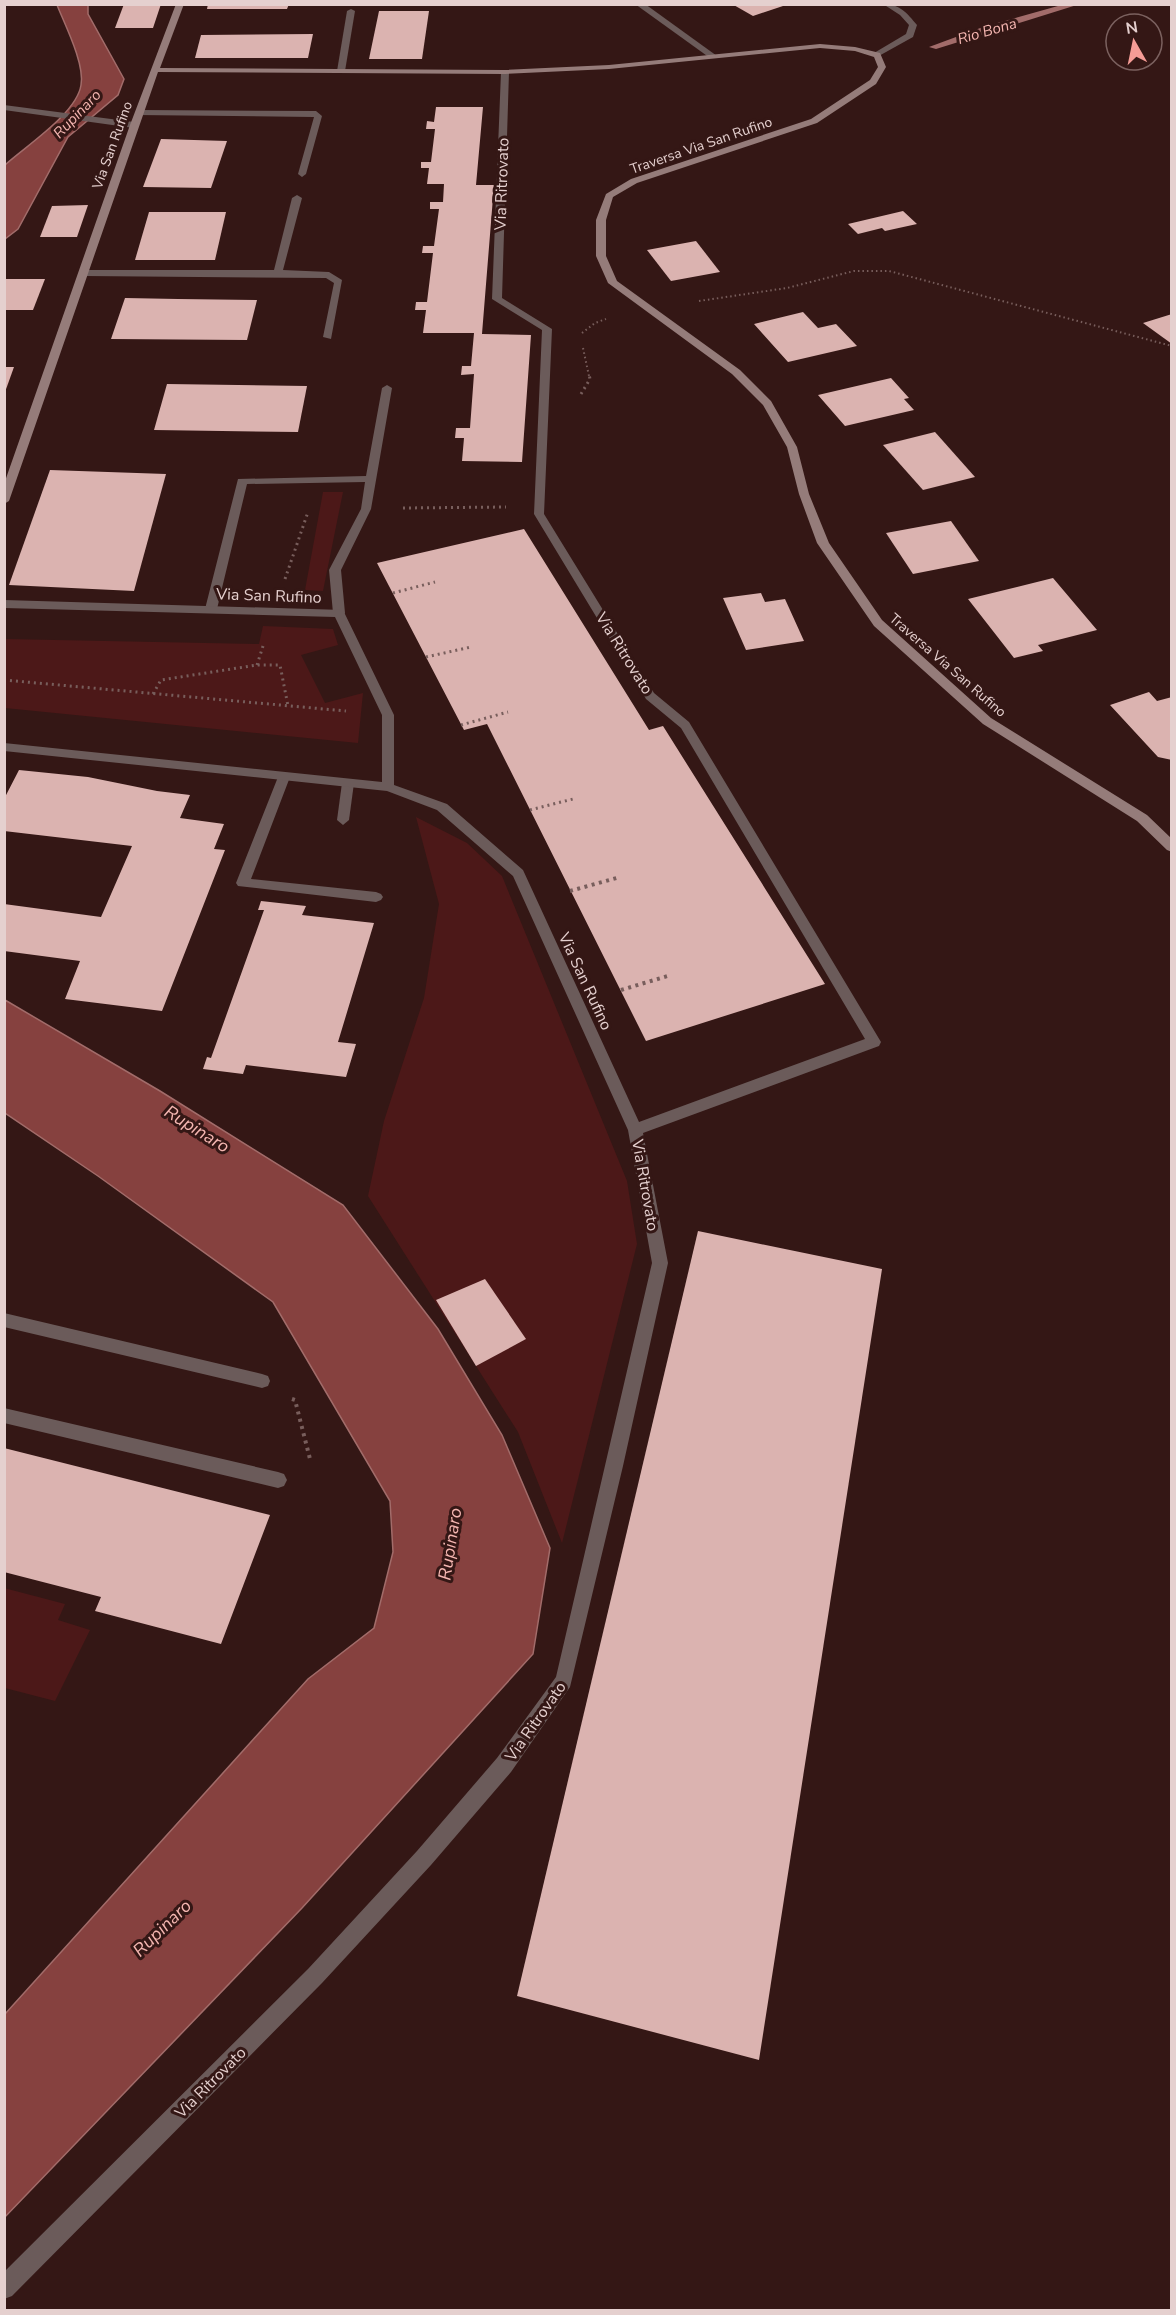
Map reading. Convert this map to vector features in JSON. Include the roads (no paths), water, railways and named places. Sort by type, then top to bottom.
[{"type":"street","name":"Via San Rufino","points":[[4,501],[134,125],[157,70],[180,4]]},
{"type":"street","points":[[639,4],[713,56]]},
{"type":"street","points":[[157,70],[505,72],[609,67],[820,46],[855,49],[877,55],[910,35],[913,25],[903,13],[887,4]]},
{"type":"street","points":[[341,71],[351,11]]},
{"type":"street","name":"Traversa Via San Rufino","points":[[877,55],[882,67],[873,82],[814,121],[634,181],[609,196],[601,220],[602,256],[613,283],[736,372],[766,403],[792,447],[804,494],[822,543],[878,623],[987,721],[1142,818],[1172,847]]},
{"type":"street","name":"Via Ritrovato","points":[[4,2288],[315,1976],[424,1858],[504,1765],[564,1681],[660,1263],[635,1130],[874,1042],[685,725],[650,696],[539,514],[546,329],[497,299],[505,72]]},
{"type":"street","points":[[4,107],[134,125]]},
{"type":"street","points":[[139,113],[316,114],[318,116],[302,174]]},
{"type":"street","points":[[278,273],[297,198]]},
{"type":"street","points":[[84,273],[329,275],[339,282],[328,337]]},
{"type":"street","points":[[339,613],[335,570],[366,509],[387,388]]},
{"type":"street","points":[[211,609],[242,482],[371,479]]},
{"type":"street","name":"Via San Rufino","points":[[4,604],[339,613],[388,715],[388,788],[442,807],[518,873],[635,1130]]},
{"type":"street","points":[[4,747],[388,788]]},
{"type":"street","points":[[284,777],[243,883],[376,897]]},
{"type":"street","points":[[343,820],[348,783]]},
{"type":"street","points":[[4,1320],[262,1381]]},
{"type":"street","points":[[4,1415],[278,1480]]},
{"type":"water","name":"Rupinaro","points":[[57,5],[88,5],[88,14],[124,79],[118,95],[68,137],[18,229],[5,239],[5,165],[61,118],[77,96],[81,85],[77,56]]},
{"type":"water","name":"Rupinaro","points":[[5,1000],[160,1091],[343,1205],[438,1329],[502,1435],[550,1548],[533,1654],[302,1908],[5,2217],[5,2014],[308,1679],[374,1628],[393,1552],[390,1501],[273,1302],[98,1176],[5,1113]]},
{"type":"waterway","name":"Rio Bona","points":[[933,47],[986,29],[1076,4]]}]
